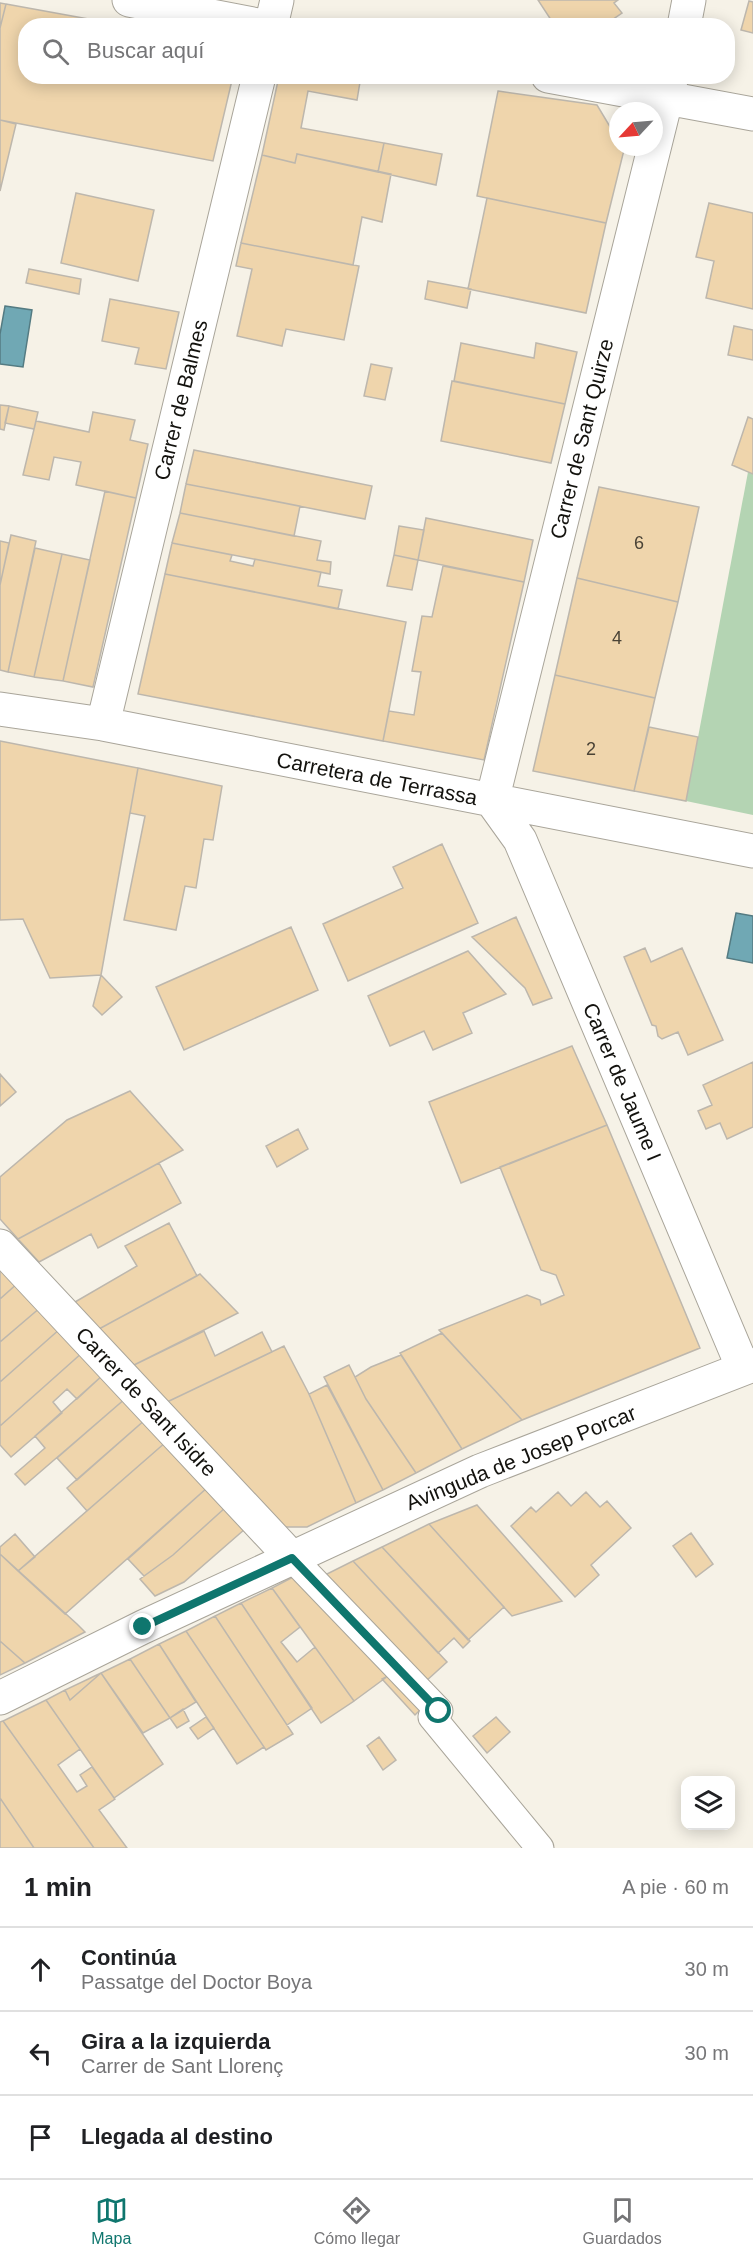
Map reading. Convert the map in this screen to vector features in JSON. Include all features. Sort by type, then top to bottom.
[{"type":"street","points":[[129,0],[222,18]]},
{"type":"street","points":[[273,18],[277,0]]},
{"type":"street","points":[[686,18],[689,0]]},
{"type":"street","name":"Carrer de Balmes","points":[[103,724],[257,84]]},
{"type":"street","points":[[636,84],[669,87],[753,114]]},
{"type":"street","name":"Carrer de Sant Quirze","points":[[492,801],[669,87]]},
{"type":"street","name":"Carretera de Terrassa","points":[[0,709],[103,724],[753,851]]},
{"type":"street","name":"Carrer de Jaume I","points":[[492,801],[520,840],[748,1366]]},
{"type":"street","name":"Carrer de Sant Isidre","points":[[0,1246],[292,1558]]},
{"type":"street","name":"Avinguda de Josep Porcar","points":[[0,1698],[143,1627],[480,1471],[748,1366]]},
{"type":"street","points":[[292,1558],[439,1711],[432,1717],[540,1848]]},
{"type":"green space","points":[[748,472],[753,474],[753,815],[686,801]]},
{"type":"water","points":[[5,306],[32,310],[23,367],[0,364],[0,334]]},
{"type":"water","points":[[736,913],[753,916],[753,963],[727,958]]},
{"type":"building","points":[[538,0],[618,0],[614,3],[622,13],[615,18],[550,18]]},
{"type":"building","points":[[749,1],[753,2],[753,33],[741,30]]},
{"type":"building","points":[[0,3],[6,4],[0,28]]},
{"type":"building","points":[[6,4],[83,18],[18,18],[18,84],[231,84],[213,161],[0,120],[0,28]]},
{"type":"building","points":[[277,84],[360,84],[357,100],[308,91],[301,128],[384,143],[378,172],[297,154],[295,163],[262,155]]},
{"type":"building","points":[[498,91],[597,105],[609,125],[609,156],[623,156],[606,223],[477,196]]},
{"type":"building","points":[[0,120],[16,124],[0,191]]},
{"type":"building","points":[[384,143],[442,154],[436,185],[378,172]]},
{"type":"building","points":[[297,154],[391,174],[382,222],[362,217],[353,265],[241,243],[262,155],[295,163]]},
{"type":"building","points":[[76,193],[154,210],[138,281],[61,263]]},
{"type":"building","points":[[487,198],[606,223],[586,313],[468,289]]},
{"type":"building","points":[[709,203],[753,213],[753,309],[706,298],[714,261],[696,257]]},
{"type":"building","points":[[241,243],[359,266],[344,340],[286,329],[282,346],[237,336],[252,269],[236,266]]},
{"type":"building","points":[[29,269],[81,279],[79,294],[26,283]]},
{"type":"building","points":[[428,281],[471,289],[467,308],[425,299]]},
{"type":"building","points":[[110,299],[179,312],[166,369],[135,364],[139,348],[102,341]]},
{"type":"building","points":[[734,326],[753,330],[753,360],[728,355]]},
{"type":"building","points":[[461,343],[534,358],[536,343],[577,352],[565,404],[454,381]]},
{"type":"building","points":[[371,364],[392,368],[385,400],[364,396]]},
{"type":"building","points":[[452,381],[565,404],[551,463],[441,441]]},
{"type":"building","points":[[0,405],[9,406],[4,430],[0,429]]},
{"type":"building","points":[[9,406],[38,412],[34,429],[5,423]]},
{"type":"building","points":[[93,412],[135,420],[130,440],[148,444],[136,498],[76,485],[81,462],[54,457],[49,480],[23,475],[36,421],[89,432]]},
{"type":"building","points":[[748,417],[753,419],[753,474],[732,465]]},
{"type":"building","points":[[194,450],[372,486],[365,519],[186,484]]},
{"type":"building","points":[[186,484],[300,506],[294,536],[180,513]]},
{"type":"building","points":[[599,487],[699,507],[678,602],[577,578]]},
{"type":"building","points":[[105,491],[136,498],[93,687],[63,681]]},
{"type":"building","points":[[180,513],[321,541],[317,560],[331,562],[330,574],[172,543]]},
{"type":"building","points":[[426,518],[533,540],[524,582],[418,560]]},
{"type":"building","points":[[399,526],[424,530],[418,560],[394,555]]},
{"type":"building","points":[[11,535],[36,541],[8,672],[0,670],[0,585]]},
{"type":"building","points":[[0,541],[9,543],[0,585]]},
{"type":"building","points":[[172,543],[232,555],[230,561],[253,566],[255,559],[321,572],[318,586],[342,590],[338,609],[165,574]]},
{"type":"building","points":[[35,548],[62,554],[34,677],[8,672]]},
{"type":"building","points":[[62,554],[90,560],[63,681],[34,677]]},
{"type":"building","points":[[394,555],[418,560],[412,590],[387,586]]},
{"type":"building","points":[[443,566],[524,582],[484,760],[383,741],[389,711],[414,715],[421,672],[412,671],[422,616],[432,617]]},
{"type":"building","points":[[165,574],[406,622],[383,741],[138,694]]},
{"type":"building","points":[[577,578],[678,602],[655,698],[555,675]]},
{"type":"building","points":[[555,675],[655,698],[634,791],[533,771]]},
{"type":"building","points":[[649,727],[698,737],[686,801],[634,791]]},
{"type":"building","points":[[0,741],[138,768],[101,975],[50,978],[23,919],[0,920]]},
{"type":"building","points":[[138,768],[222,786],[213,840],[204,839],[196,888],[185,886],[176,930],[124,920],[145,816],[130,813]]},
{"type":"building","points":[[442,844],[478,923],[348,981],[323,924],[403,888],[393,867]]},
{"type":"building","points":[[516,917],[552,998],[533,1005],[525,988],[472,937]]},
{"type":"building","points":[[291,927],[318,990],[184,1050],[156,987]]},
{"type":"building","points":[[645,948],[651,962],[682,948],[723,1040],[688,1055],[678,1032],[662,1039],[658,1036],[656,1026],[652,1025],[624,957]]},
{"type":"building","points":[[468,951],[506,994],[463,1013],[472,1033],[433,1050],[424,1031],[390,1046],[368,996]]},
{"type":"building","points":[[101,975],[122,997],[102,1015],[93,1006]]},
{"type":"building","points":[[572,1046],[607,1125],[461,1183],[429,1102]]},
{"type":"building","points":[[753,1062],[753,1127],[727,1139],[720,1123],[706,1129],[698,1111],[712,1105],[703,1085]]},
{"type":"building","points":[[0,1074],[16,1092],[0,1106]]},
{"type":"building","points":[[130,1091],[183,1150],[18,1239],[0,1219],[0,1177],[67,1120]]},
{"type":"building","points":[[607,1125],[700,1348],[522,1420],[439,1330],[527,1295],[540,1300],[541,1305],[564,1295],[556,1275],[541,1270],[500,1167]]},
{"type":"building","points":[[298,1129],[308,1149],[277,1167],[266,1146]]},
{"type":"building","points":[[159,1163],[181,1203],[98,1248],[91,1234],[39,1262],[18,1239]]},
{"type":"building","points":[[169,1223],[197,1276],[99,1329],[75,1302],[137,1266],[125,1246]]},
{"type":"building","points":[[0,1262],[19,1282],[0,1299]]},
{"type":"building","points":[[200,1274],[238,1313],[134,1365],[99,1329]]},
{"type":"building","points":[[19,1282],[41,1307],[0,1342],[0,1299]]},
{"type":"building","points":[[41,1307],[61,1328],[0,1382],[0,1342]]},
{"type":"building","points":[[61,1328],[83,1352],[0,1426],[0,1382]]},
{"type":"building","points":[[204,1331],[215,1356],[262,1332],[272,1352],[167,1402],[134,1365]]},
{"type":"building","points":[[442,1333],[522,1420],[462,1449],[400,1353]]},
{"type":"building","points":[[284,1346],[309,1394],[356,1503],[307,1527],[281,1527],[167,1402]]},
{"type":"building","points":[[83,1352],[104,1374],[77,1399],[67,1389],[53,1402],[62,1413],[11,1457],[0,1445],[0,1426]]},
{"type":"building","points":[[401,1355],[462,1449],[416,1473],[366,1399],[355,1377],[371,1367]]},
{"type":"building","points":[[349,1365],[366,1399],[416,1473],[383,1490],[324,1377]]},
{"type":"building","points":[[104,1374],[126,1398],[25,1485],[15,1474],[45,1448],[35,1436]]},
{"type":"building","points":[[327,1385],[383,1490],[356,1503],[309,1394]]},
{"type":"building","points":[[126,1398],[146,1419],[77,1480],[57,1458]]},
{"type":"building","points":[[146,1419],[166,1442],[87,1511],[67,1488]]},
{"type":"building","points":[[166,1442],[208,1487],[65,1614],[18,1571]]},
{"type":"building","points":[[208,1487],[226,1507],[173,1555],[144,1576],[128,1559]]},
{"type":"building","points":[[558,1492],[571,1506],[586,1492],[600,1507],[607,1501],[631,1528],[591,1565],[599,1575],[575,1597],[511,1526],[531,1507],[536,1512]]},
{"type":"building","points":[[477,1505],[562,1601],[512,1616],[429,1524]]},
{"type":"building","points":[[226,1507],[245,1529],[184,1582],[155,1596],[140,1579],[173,1555]]},
{"type":"building","points":[[429,1524],[504,1607],[468,1640],[382,1547]]},
{"type":"building","points":[[691,1533],[713,1564],[696,1577],[673,1546]]},
{"type":"building","points":[[15,1534],[35,1557],[18,1571],[0,1554],[0,1547]]},
{"type":"building","points":[[382,1547],[470,1641],[463,1648],[454,1638],[438,1653],[353,1561]]},
{"type":"building","points":[[0,1554],[85,1632],[25,1663],[0,1641]]},
{"type":"building","points":[[353,1561],[447,1662],[425,1682],[325,1575]]},
{"type":"building","points":[[295,1576],[388,1676],[354,1701],[272,1588]]},
{"type":"building","points":[[272,1588],[300,1627],[281,1642],[297,1662],[315,1647],[354,1701],[321,1723],[241,1603]]},
{"type":"building","points":[[241,1603],[312,1708],[287,1725],[215,1616]]},
{"type":"building","points":[[215,1616],[293,1734],[266,1750],[186,1631]]},
{"type":"building","points":[[186,1631],[264,1747],[237,1764],[159,1644]]},
{"type":"building","points":[[0,1641],[25,1663],[0,1675]]},
{"type":"building","points":[[159,1644],[196,1702],[170,1718],[130,1659]]},
{"type":"building","points":[[130,1659],[170,1718],[143,1733],[101,1673]]},
{"type":"building","points":[[101,1673],[163,1764],[114,1798],[46,1700],[65,1690],[70,1700]]},
{"type":"building","points":[[101,1673],[70,1700],[65,1690]]},
{"type":"building","points":[[388,1676],[420,1710],[415,1715],[382,1679]]},
{"type":"building","points":[[46,1700],[80,1749],[58,1765],[77,1792],[87,1786],[80,1775],[92,1767],[115,1799],[99,1810],[127,1848],[94,1848],[3,1721]]},
{"type":"building","points":[[183,1709],[189,1721],[177,1728],[170,1718]]},
{"type":"building","points":[[206,1717],[214,1728],[198,1739],[190,1728]]},
{"type":"building","points":[[496,1717],[510,1732],[487,1753],[473,1736]]},
{"type":"building","points":[[3,1721],[94,1848],[34,1848],[0,1798],[0,1722]]},
{"type":"building","points":[[379,1737],[396,1760],[383,1770],[367,1746]]},
{"type":"building","points":[[0,1798],[34,1848],[0,1848]]},
{"type":"route","points":[[143,1627],[292,1558],[439,1711]]}]
